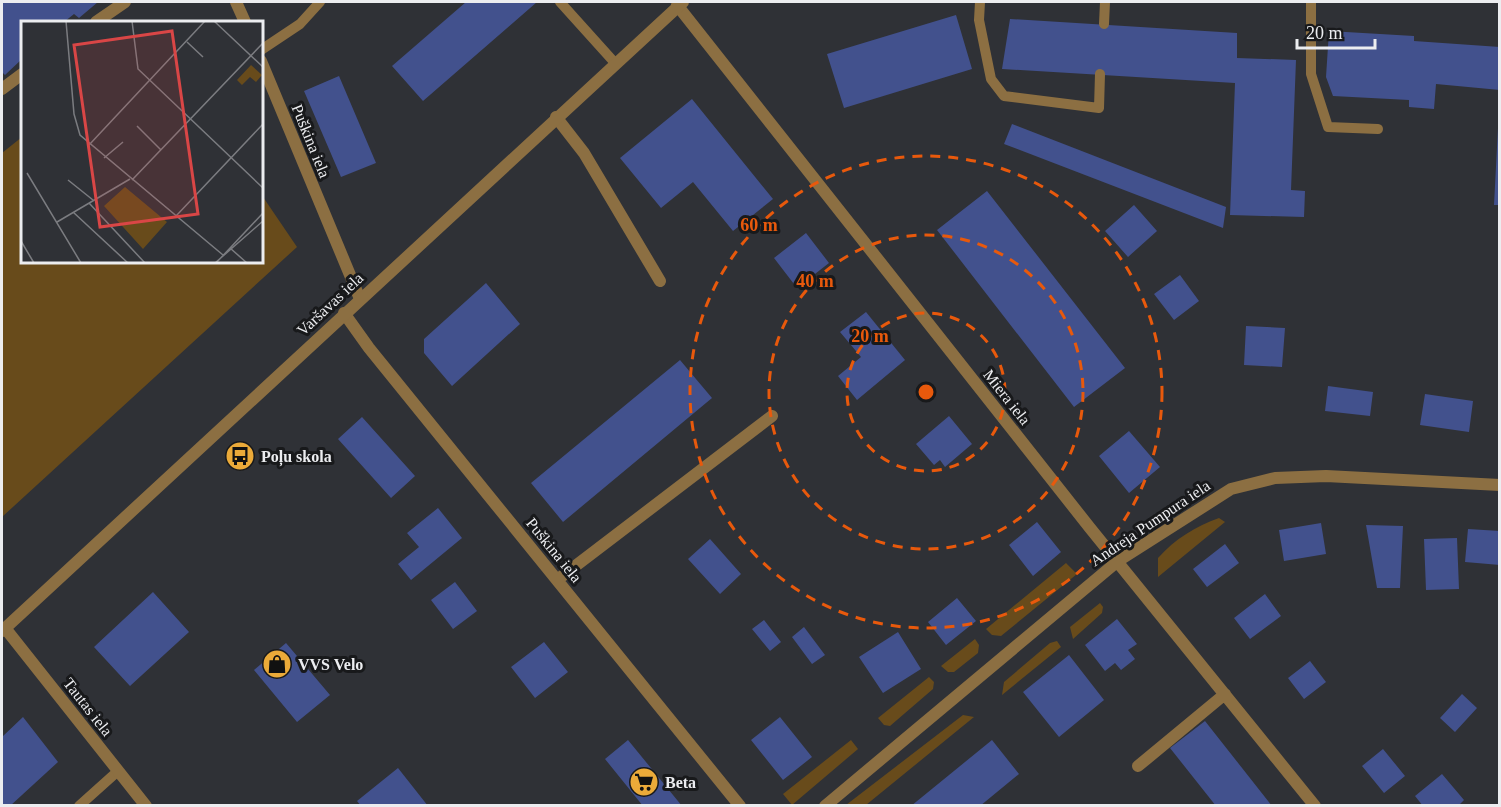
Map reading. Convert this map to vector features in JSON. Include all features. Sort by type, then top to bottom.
[{"type":"street","points":[[97,21],[125,2]]},
{"type":"street","points":[[236,2],[245,21]]},
{"type":"street","name":"Varšavas iela","points":[[3,630],[680,4]]},
{"type":"street","name":"Miera iela","points":[[680,4],[1118,561],[1315,806]]},
{"type":"street","name":"Puškina iela","points":[[262,63],[360,299]]},
{"type":"street","points":[[2,89],[21,75]]},
{"type":"street","points":[[556,117],[584,153],[660,281]]},
{"type":"street","name":"Puškina iela","points":[[344,314],[369,348],[740,806]]},
{"type":"street","points":[[557,580],[772,416]]},
{"type":"street","name":"Andreja Pumpura iela","points":[[825,806],[1118,561],[1231,489],[1275,478],[1326,476],[1500,485]]},
{"type":"street","name":"Tautas iela","points":[[3,630],[146,806]]},
{"type":"street","points":[[1138,766],[1225,694]]},
{"type":"lane","points":[[262,49],[300,24],[320,2]]},
{"type":"lane","points":[[560,2],[615,63]]},
{"type":"lane","points":[[980,2],[979,20],[990,79],[1004,96],[1099,108],[1101,74]]},
{"type":"lane","points":[[1104,24],[1105,2]]},
{"type":"lane","points":[[1311,2],[1311,74],[1328,127],[1378,129]]},
{"type":"lane","points":[[79,806],[118,771]]},
{"type":"shaded area","points":[[21,138],[21,262],[262,262],[262,195],[297,247],[2,517],[2,153]]},
{"type":"shaded area","points":[[1219,518],[1225,522],[1158,577],[1158,558],[1171,545],[1202,525]]},
{"type":"shaded area","points":[[1066,563],[1077,574],[1001,636],[992,635],[986,629]]},
{"type":"shaded area","points":[[1100,603],[1103,607],[1102,613],[1073,639],[1070,627]]},
{"type":"shaded area","points":[[975,639],[979,645],[978,653],[954,672],[948,672],[941,666]]},
{"type":"shaded area","points":[[1057,641],[1061,647],[1002,695],[1004,682],[1050,643]]},
{"type":"shaded area","points":[[929,677],[934,682],[933,689],[890,726],[884,725],[878,718]]},
{"type":"shaded area","points":[[963,715],[974,717],[866,805],[846,805]]},
{"type":"shaded area","points":[[851,740],[858,749],[792,805],[783,794]]},
{"type":"building","points":[[2,2],[98,2],[79,18],[74,14],[65,21],[21,21],[21,60],[5,75],[2,72]]},
{"type":"building","points":[[466,2],[537,2],[423,101],[392,66]]},
{"type":"building","points":[[956,15],[972,69],[844,108],[827,54]]},
{"type":"building","points":[[1010,19],[1237,33],[1237,58],[1296,60],[1291,190],[1305,191],[1304,217],[1230,215],[1235,83],[1002,69]]},
{"type":"building","points":[[1329,31],[1414,36],[1414,41],[1500,47],[1500,90],[1436,84],[1434,109],[1409,107],[1409,100],[1333,96],[1326,77]]},
{"type":"building","points":[[339,76],[376,163],[341,177],[304,91]]},
{"type":"building","points":[[692,99],[773,199],[733,231],[693,182],[661,208],[620,158]]},
{"type":"building","points":[[1012,124],[1226,207],[1223,228],[1004,144]]},
{"type":"building","points":[[1498,128],[1500,128],[1500,205],[1494,205]]},
{"type":"building","points":[[987,191],[1125,368],[1074,407],[937,230]]},
{"type":"building","points":[[1134,205],[1157,231],[1128,257],[1105,231]]},
{"type":"building","points":[[806,233],[829,263],[797,288],[774,258]]},
{"type":"building","points":[[1180,275],[1199,301],[1174,320],[1154,294]]},
{"type":"building","points":[[486,283],[520,324],[452,386],[424,353],[424,339]]},
{"type":"building","points":[[866,312],[905,360],[857,400],[838,376],[861,357],[840,332]]},
{"type":"building","points":[[1246,326],[1285,328],[1282,367],[1244,365]]},
{"type":"building","points":[[680,360],[712,398],[563,522],[531,483]]},
{"type":"building","points":[[1328,386],[1373,392],[1370,416],[1325,411]]},
{"type":"building","points":[[1425,394],[1473,401],[1469,432],[1420,425]]},
{"type":"building","points":[[949,416],[972,444],[945,467],[940,460],[934,465],[916,444]]},
{"type":"building","points":[[362,417],[415,476],[391,498],[338,439]]},
{"type":"building","points":[[1129,431],[1160,467],[1129,493],[1099,456]]},
{"type":"building","points":[[438,508],[462,538],[411,580],[398,564],[419,547],[407,533]]},
{"type":"building","points":[[1037,522],[1061,552],[1033,576],[1009,545]]},
{"type":"building","points":[[1321,523],[1326,554],[1284,561],[1279,530]]},
{"type":"building","points":[[1366,525],[1403,526],[1400,588],[1377,588]]},
{"type":"building","points":[[1468,529],[1500,531],[1500,565],[1465,562]]},
{"type":"building","points":[[1457,538],[1459,589],[1426,590],[1424,539]]},
{"type":"building","points":[[710,539],[741,574],[720,594],[688,559]]},
{"type":"building","points":[[1225,544],[1239,563],[1207,587],[1193,569]]},
{"type":"building","points":[[455,582],[477,611],[453,629],[431,600]]},
{"type":"building","points":[[153,592],[189,632],[130,686],[94,647]]},
{"type":"building","points":[[1265,594],[1281,616],[1250,639],[1234,618]]},
{"type":"building","points":[[957,598],[976,621],[946,645],[928,622]]},
{"type":"building","points":[[1117,619],[1137,644],[1128,650],[1135,659],[1121,670],[1115,663],[1105,671],[1085,645]]},
{"type":"building","points":[[764,620],[781,642],[770,651],[752,629]]},
{"type":"building","points":[[804,627],[825,655],[812,664],[792,637]]},
{"type":"building","points":[[898,632],[921,669],[883,693],[859,657]]},
{"type":"building","points":[[544,642],[568,672],[535,698],[511,667]]},
{"type":"building","points":[[286,643],[330,695],[297,722],[254,670]]},
{"type":"building","points":[[1069,655],[1104,700],[1059,737],[1023,692]]},
{"type":"building","points":[[1310,661],[1326,682],[1304,699],[1288,678]]},
{"type":"building","points":[[1462,694],[1477,708],[1455,732],[1440,718]]},
{"type":"building","points":[[23,717],[58,762],[10,806],[2,806],[2,737]]},
{"type":"building","points":[[780,717],[812,757],[783,780],[751,740]]},
{"type":"building","points":[[1205,721],[1272,806],[1216,806],[1170,748]]},
{"type":"building","name":"Beta","points":[[628,740],[682,806],[643,806],[605,759]]},
{"type":"building","points":[[992,740],[1019,774],[980,806],[911,806]]},
{"type":"building","points":[[1383,749],[1405,776],[1384,793],[1362,766]]},
{"type":"building","points":[[398,768],[428,806],[361,806],[357,801]]},
{"type":"building","points":[[1442,774],[1464,800],[1458,806],[1423,806],[1415,796]]},
{"type":"place","name":"Poļu skola","points":[[240,456]]},
{"type":"place","name":"VVS Velo","points":[[277,664]]},
{"type":"place","name":"Beta","points":[[644,782]]}]
